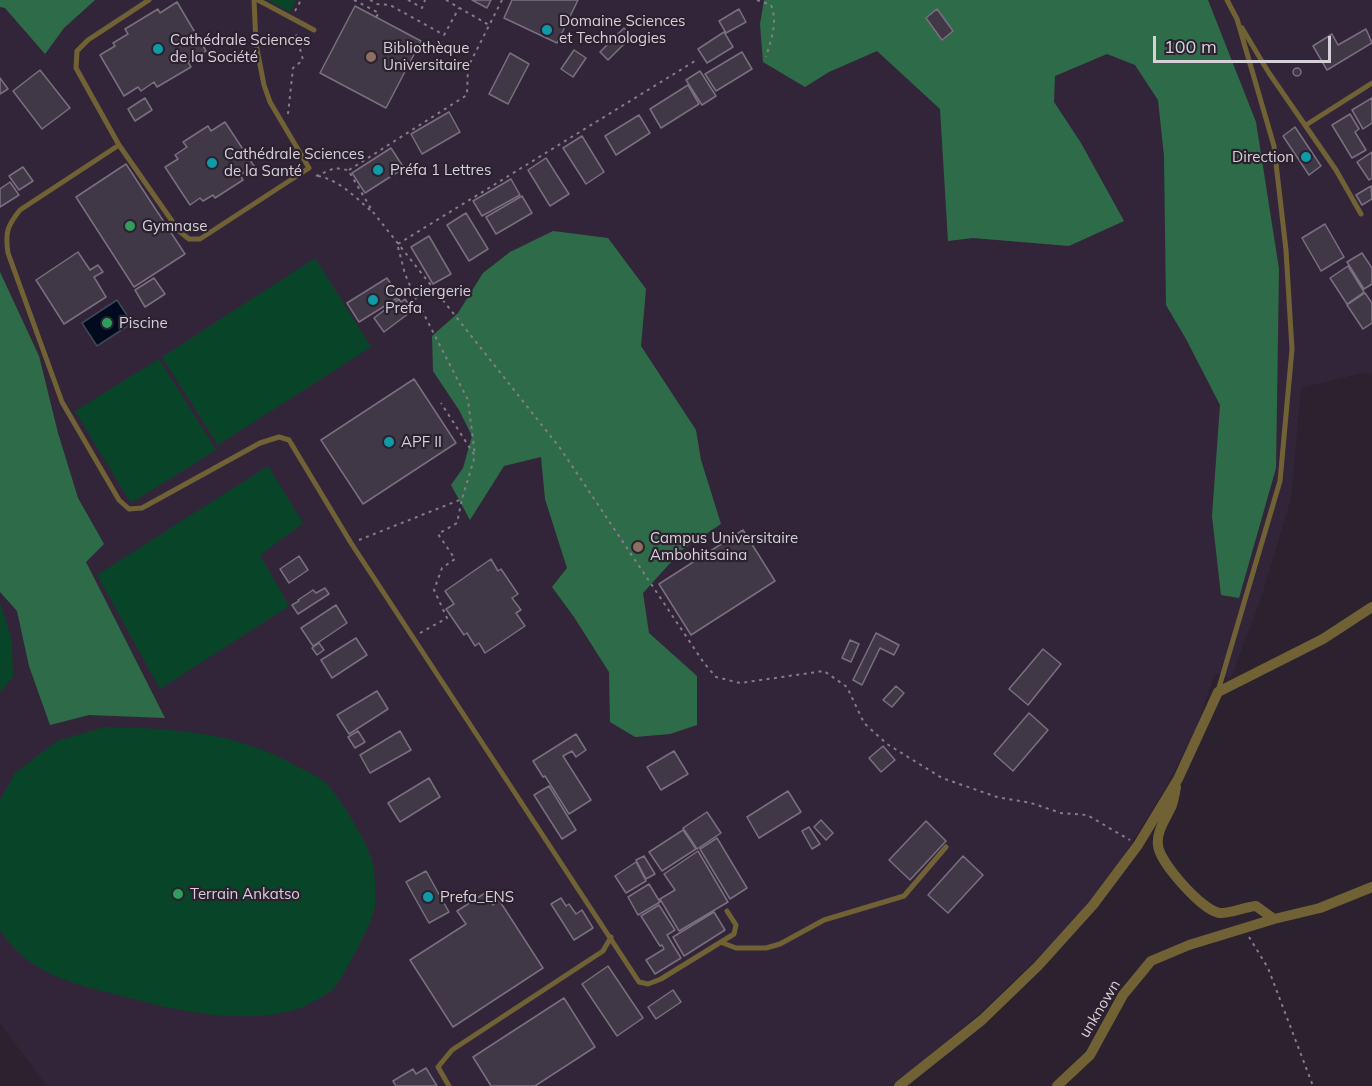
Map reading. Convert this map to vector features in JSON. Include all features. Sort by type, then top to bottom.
[{"type":"street","points":[[899,1086],[982,1020],[1038,966],[1093,905],[1137,845],[1178,779],[1218,692],[1323,639],[1372,607]]},
{"type":"street","points":[[1178,779],[1173,803],[1158,836],[1157,846],[1163,860],[1175,877],[1212,910],[1226,913],[1256,906],[1274,919]]},
{"type":"street","name":"unknown","points":[[1057,1086],[1090,1055],[1123,995],[1151,960],[1189,945],[1274,919],[1320,908],[1372,887]]},
{"type":"lane","points":[[149,0],[88,40],[77,51],[76,68],[119,145],[178,231],[189,239],[200,239],[309,168],[290,132],[270,102],[264,85],[255,44],[254,0]]},
{"type":"lane","points":[[258,0],[314,30]]},
{"type":"lane","points":[[1227,0],[1269,73],[1306,125],[1361,214]]},
{"type":"lane","points":[[1218,692],[1281,481],[1292,349],[1286,250],[1274,146],[1237,19]]},
{"type":"lane","points":[[1306,125],[1372,83]]},
{"type":"lane","points":[[119,145],[21,210],[10,222],[6,238],[8,253],[62,402],[119,500],[129,509],[142,508],[260,443],[279,437],[289,440],[351,543],[639,982],[648,984],[661,980],[723,943],[734,934],[736,925],[728,911]]},
{"type":"lane","points":[[723,943],[736,948],[766,948],[780,944],[824,920],[904,896],[946,847]]},
{"type":"lane","points":[[449,1086],[438,1067],[452,1050],[603,951],[611,937]]},
{"type":"path","points":[[290,132],[288,111],[293,68],[303,60],[292,18],[301,0]]},
{"type":"path","points":[[354,0],[379,13],[376,17]]},
{"type":"path","points":[[369,0],[377,4],[390,5],[444,35],[459,8]]},
{"type":"path","points":[[408,0],[422,9],[425,0]]},
{"type":"path","points":[[446,0],[489,25]]},
{"type":"path","points":[[373,213],[337,182],[330,178],[316,176],[335,168],[348,170],[458,103],[467,95],[468,67],[502,0]]},
{"type":"path","points":[[757,0],[771,4],[774,12],[774,27],[766,57]]},
{"type":"path","points":[[398,244],[694,61]]},
{"type":"path","points":[[348,170],[373,213],[560,448],[704,663],[716,677],[740,683],[824,671],[847,687],[864,723],[886,744],[942,778],[997,797],[1030,803],[1061,813],[1087,815],[1137,845]]},
{"type":"path","points":[[398,244],[405,274],[414,295],[468,400],[475,456],[457,523],[438,534],[455,559],[442,568],[434,590],[447,618],[413,637]]},
{"type":"path","points":[[441,404],[475,456]]},
{"type":"path","points":[[351,543],[462,499]]},
{"type":"path","points":[[1245,929],[1268,968],[1313,1086]]},
{"type":"shaded area","name":"Campus Universitaire Ambohitsaina","points":[[0,0],[1372,0],[1372,374],[1363,373],[1301,388],[1291,499],[1262,595],[1231,678],[1215,673],[1197,726],[1164,791],[1121,860],[1090,901],[1042,954],[979,1014],[888,1086],[47,1086],[0,1024]]},
{"type":"green space","points":[[0,0],[95,0],[64,28],[45,54],[5,8],[0,7]]},
{"type":"green space","points":[[268,0],[296,0],[290,12]]},
{"type":"green space","points":[[764,0],[1208,0],[1256,122],[1279,269],[1276,468],[1239,598],[1221,595],[1212,516],[1220,405],[1166,305],[1164,156],[1158,100],[1135,65],[1107,54],[1055,76],[1054,102],[1081,143],[1124,221],[1069,246],[973,238],[948,241],[940,109],[877,51],[829,72],[805,87],[763,62],[760,24]]},
{"type":"green space","points":[[553,231],[608,238],[646,289],[641,346],[696,430],[701,460],[721,524],[682,550],[643,593],[649,633],[697,676],[697,725],[670,734],[635,737],[610,722],[609,672],[552,587],[567,568],[545,499],[541,457],[504,466],[470,520],[451,485],[463,468],[472,436],[459,410],[433,371],[432,336],[458,313],[483,273],[510,252]]},
{"type":"green space","points":[[315,258],[371,347],[218,445],[162,357]]},
{"type":"green space","points":[[0,272],[39,356],[58,433],[78,498],[104,544],[86,562],[165,718],[89,715],[50,725],[29,666],[17,611],[0,592]]},
{"type":"green space","points":[[159,359],[216,450],[131,503],[75,411]]},
{"type":"green space","points":[[268,466],[303,523],[260,555],[289,606],[160,689],[97,575]]},
{"type":"green space","points":[[0,603],[12,640],[13,677],[0,692]]},
{"type":"green space","points":[[105,727],[181,731],[228,739],[275,755],[316,776],[329,786],[344,806],[369,852],[373,865],[375,890],[375,906],[370,923],[332,990],[300,1008],[281,1013],[260,1016],[217,1015],[174,1009],[73,983],[43,970],[13,947],[0,931],[0,800],[15,773],[57,741]]},
{"type":"water","name":"Piscine","points":[[117,300],[132,323],[97,346],[82,323]]},
{"type":"building","points":[[472,0],[491,0],[487,8]]},
{"type":"building","name":"Domaine Sciences et Technologies","points":[[512,0],[578,0],[557,43],[504,18]]},
{"type":"building","name":"Cathédrale Sciences de la Société","points":[[177,2],[206,51],[188,62],[191,67],[157,87],[154,82],[141,91],[138,87],[124,96],[100,55],[115,46],[113,43],[128,34],[125,29],[158,9],[160,13]]},
{"type":"building","name":"Bibliothèque Universitaire","points":[[355,6],[421,41],[386,108],[320,73]]},
{"type":"building","points":[[739,9],[746,22],[726,33],[719,21]]},
{"type":"building","points":[[937,9],[953,31],[942,40],[926,18]]},
{"type":"building","points":[[624,28],[632,36],[608,60],[600,52]]},
{"type":"building","points":[[1366,29],[1372,43],[1327,70],[1313,46],[1332,34],[1338,45]]},
{"type":"building","points":[[724,32],[733,47],[707,63],[698,49]]},
{"type":"building","points":[[574,50],[586,58],[573,77],[561,69]]},
{"type":"building","points":[[742,52],[752,69],[716,91],[705,74]]},
{"type":"building","points":[[510,53],[529,64],[508,104],[489,94]]},
{"type":"building","points":[[1297,68],[1301,72],[1297,76],[1293,72]]},
{"type":"building","points":[[40,70],[70,108],[42,129],[13,91]]},
{"type":"building","points":[[700,71],[716,96],[702,105],[686,80]]},
{"type":"building","points":[[0,78],[8,89],[0,94]]},
{"type":"building","points":[[688,85],[699,104],[661,128],[650,109]]},
{"type":"building","points":[[145,98],[152,110],[135,121],[128,109]]},
{"type":"building","points":[[1372,98],[1372,123],[1363,129],[1352,110]]},
{"type":"building","points":[[449,112],[460,132],[422,154],[411,134]]},
{"type":"building","points":[[1350,114],[1359,129],[1355,132],[1366,150],[1352,158],[1332,125]]},
{"type":"building","points":[[639,115],[650,133],[616,155],[605,136]]},
{"type":"building","name":"Cathédrale Sciences de la Santé","points":[[225,122],[254,166],[240,175],[243,180],[215,198],[213,195],[203,201],[200,198],[190,205],[165,167],[178,159],[175,155],[187,147],[183,142],[208,126],[211,131]]},
{"type":"building","name":"Direction","points":[[1295,127],[1321,166],[1309,175],[1283,136]]},
{"type":"building","points":[[582,136],[604,172],[586,184],[563,148]]},
{"type":"building","name":"Préfa 1 Lettres","points":[[391,148],[404,168],[365,193],[352,173]]},
{"type":"building","points":[[1372,152],[1372,178],[1369,180],[1357,162]]},
{"type":"building","points":[[546,158],[569,194],[550,206],[528,170]]},
{"type":"building","name":"Gymnase","points":[[126,164],[185,254],[134,287],[76,197]]},
{"type":"building","points":[[23,167],[33,181],[19,190],[9,176]]},
{"type":"building","points":[[511,179],[520,195],[482,216],[473,201]]},
{"type":"building","points":[[10,182],[19,195],[0,207],[0,189]]},
{"type":"building","points":[[1371,186],[1372,199],[1362,205],[1356,195]]},
{"type":"building","points":[[522,196],[532,213],[496,234],[486,217]]},
{"type":"building","points":[[466,213],[488,249],[469,261],[447,225]]},
{"type":"building","points":[[1325,224],[1344,257],[1321,271],[1302,238]]},
{"type":"building","points":[[429,236],[451,274],[433,284],[411,247]]},
{"type":"building","points":[[78,252],[90,270],[98,265],[103,272],[94,277],[106,297],[64,324],[36,280]]},
{"type":"building","points":[[1362,253],[1372,268],[1372,284],[1364,289],[1347,262]]},
{"type":"building","points":[[1348,266],[1364,292],[1347,304],[1330,278]]},
{"type":"building","points":[[154,278],[165,294],[145,307],[135,290]]},
{"type":"building","name":"Conciergerie Prefa","points":[[387,278],[399,297],[359,322],[347,303]]},
{"type":"building","points":[[1365,293],[1372,303],[1372,323],[1363,329],[1347,305]]},
{"type":"building","points":[[399,299],[401,302],[405,299],[413,310],[384,332],[374,318]]},
{"type":"building","name":"APF II","points":[[414,379],[456,443],[363,504],[321,440]]},
{"type":"building","points":[[743,530],[775,581],[691,635],[659,584]]},
{"type":"building","points":[[299,556],[308,570],[289,583],[280,569]]},
{"type":"building","points":[[491,559],[498,571],[501,569],[518,594],[512,598],[521,610],[516,613],[525,626],[485,653],[479,643],[475,646],[467,633],[464,635],[446,609],[454,604],[445,591]]},
{"type":"building","points":[[325,588],[329,594],[298,614],[292,605],[313,590],[316,593]]},
{"type":"building","points":[[336,605],[347,623],[313,646],[301,628]]},
{"type":"building","points":[[876,633],[899,645],[894,655],[880,648],[862,685],[853,680]]},
{"type":"building","points":[[356,638],[367,655],[332,678],[321,660]]},
{"type":"building","points":[[850,640],[859,644],[851,662],[842,658]]},
{"type":"building","points":[[319,643],[324,650],[317,655],[312,648]]},
{"type":"building","points":[[1043,649],[1061,664],[1028,705],[1009,689]]},
{"type":"building","points":[[896,686],[904,693],[892,707],[883,700]]},
{"type":"building","points":[[377,691],[388,709],[349,734],[337,715]]},
{"type":"building","points":[[1029,713],[1048,730],[1013,771],[994,754]]},
{"type":"building","points":[[358,731],[365,742],[355,748],[348,737]]},
{"type":"building","points":[[400,731],[411,750],[370,773],[360,755]]},
{"type":"building","points":[[576,734],[586,750],[576,757],[572,751],[563,756],[591,800],[569,814],[533,761]]},
{"type":"building","points":[[883,746],[895,760],[881,772],[869,758]]},
{"type":"building","points":[[674,751],[688,774],[661,790],[647,767]]},
{"type":"building","points":[[429,778],[440,797],[400,822],[388,803]]},
{"type":"building","points":[[549,786],[576,830],[562,839],[534,795]]},
{"type":"building","points":[[788,791],[801,812],[759,838],[747,817]]},
{"type":"building","points":[[707,812],[721,833],[697,849],[683,828]]},
{"type":"building","points":[[821,820],[833,833],[826,840],[814,827]]},
{"type":"building","points":[[926,821],[946,841],[910,880],[889,860]]},
{"type":"building","points":[[809,827],[820,844],[812,849],[802,831]]},
{"type":"building","points":[[683,830],[696,849],[662,871],[649,852]]},
{"type":"building","points":[[717,838],[747,888],[730,899],[700,849]]},
{"type":"building","points":[[698,851],[728,902],[679,931],[660,899],[675,890],[664,874]]},
{"type":"building","points":[[644,856],[655,874],[646,879],[636,860]]},
{"type":"building","points":[[963,856],[983,875],[948,913],[928,895]]},
{"type":"building","points":[[636,862],[646,881],[626,893],[615,876]]},
{"type":"building","name":"Prefa_ENS","points":[[426,871],[449,912],[429,923],[406,882]]},
{"type":"building","points":[[649,884],[660,902],[638,915],[628,897]]},
{"type":"building","points":[[485,893],[493,905],[499,900],[543,968],[453,1027],[410,960],[466,924],[457,911]]},
{"type":"building","points":[[561,898],[566,906],[569,904],[576,914],[582,910],[593,928],[574,940],[551,904]]},
{"type":"building","points":[[659,905],[675,930],[667,935],[681,958],[655,974],[646,960],[664,949],[641,916]]},
{"type":"building","points":[[714,912],[725,930],[684,956],[673,937]]},
{"type":"building","points":[[608,966],[643,1018],[617,1036],[582,984]]},
{"type":"building","points":[[673,990],[681,1002],[656,1019],[648,1007]]},
{"type":"building","points":[[564,998],[595,1047],[535,1086],[491,1086],[473,1057]]},
{"type":"building","points":[[426,1068],[437,1086],[396,1086],[393,1081],[413,1069],[416,1074]]},
{"type":"place","name":"Domaine Sciences et Technologies","points":[[547,30]]},
{"type":"place","name":"Cathédrale Sciences de la Société","points":[[158,49]]},
{"type":"place","name":"Bibliothèque Universitaire","points":[[371,57]]},
{"type":"place","name":"Direction","points":[[1306,157]]},
{"type":"place","name":"Cathédrale Sciences de la Santé","points":[[212,163]]},
{"type":"place","name":"Préfa 1 Lettres","points":[[378,170]]},
{"type":"place","name":"Gymnase","points":[[130,226]]},
{"type":"place","name":"Conciergerie Prefa","points":[[373,300]]},
{"type":"place","name":"Piscine","points":[[107,323]]},
{"type":"place","name":"APF II","points":[[389,442]]},
{"type":"place","name":"Campus Universitaire Ambohitsaina","points":[[638,547]]},
{"type":"place","name":"Terrain Ankatso","points":[[178,894]]},
{"type":"place","name":"Prefa_ENS","points":[[428,897]]}]
